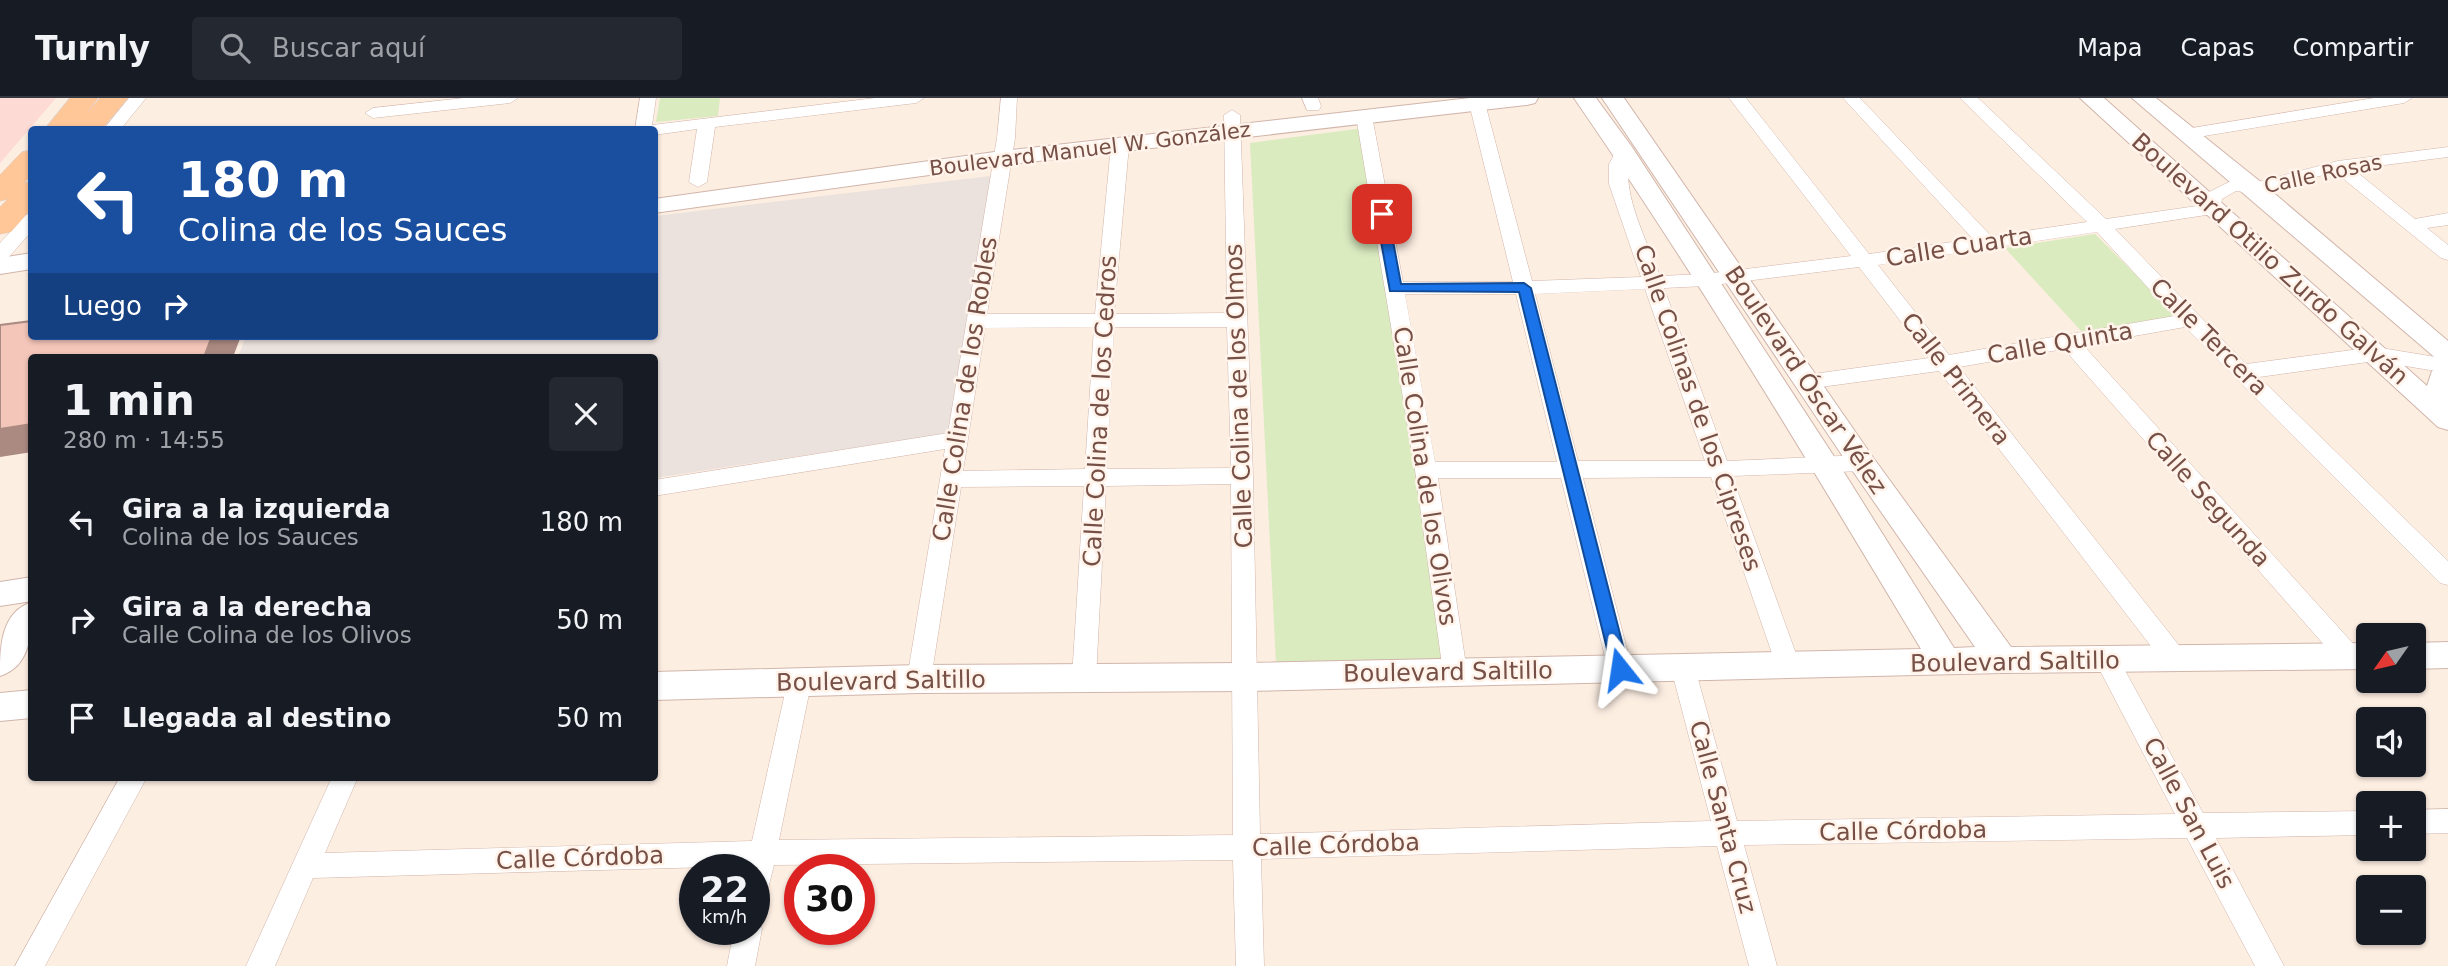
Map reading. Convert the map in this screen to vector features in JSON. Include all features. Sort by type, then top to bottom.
[{"type":"main road","points":[[60,126],[85,98]]},
{"type":"main road","points":[[90,126],[115,98]]},
{"type":"main road","points":[[0,192],[28,162]]},
{"type":"main road","points":[[0,225],[28,194]]},
{"type":"street","points":[[114,126],[138,98]]},
{"type":"street","points":[[365,126],[384,98]]},
{"type":"street","points":[[373,113],[510,98]]},
{"type":"street","points":[[644,126],[648,98]]},
{"type":"street","points":[[730,121],[733,98]]},
{"type":"street","points":[[658,129],[916,98]]},
{"type":"street","name":"Calle Colina de los Robles","points":[[919,679],[1004,148],[1009,98]]},
{"type":"street","name":"Boulevard Manuel W. González","points":[[658,205],[1004,148],[1120,145],[1232,124],[1311,102],[1385,98]]},
{"type":"street","name":"Boulevard Manuel W. González","points":[[658,187],[1232,124],[1364,116],[1527,98]]},
{"type":"street","name":"Boulevard Óscar Vélez","points":[[1586,98],[1624,152],[1825,465],[1946,662]]},
{"type":"street","name":"Boulevard Óscar Vélez","points":[[1614,98],[1806,382],[2002,660]]},
{"type":"street","name":"Calle Primera","points":[[1737,98],[2176,660]]},
{"type":"street","points":[[1852,98],[1987,243]]},
{"type":"street","name":"Calle Tercera","points":[[1968,98],[2101,225],[2189,320],[2448,576]]},
{"type":"street","name":"Boulevard Otilio Zurdo Galván","points":[[2091,98],[2448,420]]},
{"type":"street","name":"Boulevard Otilio Zurdo Galván","points":[[2143,98],[2254,188],[2448,355]]},
{"type":"street","points":[[2186,134],[2344,102],[2404,98]]},
{"type":"street","points":[[1477,103],[1620,669]]},
{"type":"street","name":"Calle Colina de los Olivos","points":[[1364,116],[1426,470],[1455,672]]},
{"type":"street","points":[[698,182],[708,123]]},
{"type":"street","name":"Calle Colina de los Olmos","points":[[1232,124],[1242,476],[1246,677],[1245,847],[1250,966]]},
{"type":"street","name":"Calle Colina de los Cedros","points":[[1084,678],[1104,321],[1120,145]]},
{"type":"street","points":[[2149,149],[2197,172],[2230,179],[2254,188]]},
{"type":"street","name":"Calle Colinas de los Cipreses","points":[[1624,152],[1618,164],[1618,184],[1788,665]]},
{"type":"street","name":"Calle Rosas","points":[[2213,209],[2213,197],[2233,185],[2254,188],[2338,166],[2448,152]]},
{"type":"street","points":[[2338,166],[2448,254]]},
{"type":"street","points":[[2213,209],[2240,211],[2265,219],[2331,255]]},
{"type":"street","name":"Calle Cuarta","points":[[1395,288],[1524,288],[1705,280],[1863,261],[2213,209]]},
{"type":"street","points":[[2411,225],[2448,219]]},
{"type":"street","points":[[0,255],[28,224]]},
{"type":"street","points":[[0,266],[28,262]]},
{"type":"street","points":[[0,284],[28,280]]},
{"type":"street","points":[[2375,354],[2387,348],[2393,340],[2382,297]]},
{"type":"street","points":[[977,321],[1238,320]]},
{"type":"street","name":"Calle Quinta","points":[[1806,382],[1944,363],[2189,320]]},
{"type":"street","name":"Calle Segunda","points":[[2068,341],[2356,654]]},
{"type":"street","points":[[2244,372],[2375,354],[2448,366]]},
{"type":"street","points":[[2448,374],[2442,378],[2440,388],[2448,409]]},
{"type":"street","points":[[658,487],[957,439]]},
{"type":"street","points":[[1426,470],[1719,469],[1862,463]]},
{"type":"street","points":[[950,479],[1097,480],[1242,476]]},
{"type":"street","points":[[0,594],[28,590]]},
{"type":"street","points":[[0,663],[28,620]]},
{"type":"street","points":[[2426,656],[2448,655]]},
{"type":"street","name":"Boulevard Saltillo","points":[[658,686],[919,679],[1246,677],[2002,660],[2107,661],[2356,656]]},
{"type":"street","name":"Calle San Luis","points":[[2107,661],[2270,966]]},
{"type":"street","name":"Calle Santa Cruz","points":[[1683,668],[1763,966]]},
{"type":"street","points":[[762,853],[799,684]]},
{"type":"street","points":[[0,707],[28,704]]},
{"type":"street","points":[[29,966],[132,781]]},
{"type":"street","points":[[260,966],[343,781]]},
{"type":"street","points":[[2426,822],[2448,821]]},
{"type":"street","name":"Calle Córdoba","points":[[304,866],[762,853],[1245,847],[1727,833],[2196,828],[2356,823]]},
{"type":"street","points":[[741,966],[745,945]]},
{"type":"shaded area","points":[[0,98],[56,98],[32,126],[28,126],[28,130],[0,163]]},
{"type":"shaded area","points":[[999,175],[950,433],[658,478],[658,354],[239,354],[244,340],[658,340],[658,216]]},
{"type":"green space","points":[[660,98],[720,98],[718,116],[656,122]]},
{"type":"green space","points":[[1364,128],[1420,495],[1442,660],[1276,664],[1250,143]]},
{"type":"green space","points":[[2095,234],[2179,318],[2082,332],[2005,248]]},
{"type":"building","points":[[28,322],[28,340],[210,340],[205,354],[28,354],[28,425],[0,429],[0,325]]},
{"type":"route","points":[[1382,214],[1395,288],[1524,288],[1620,669]]}]
